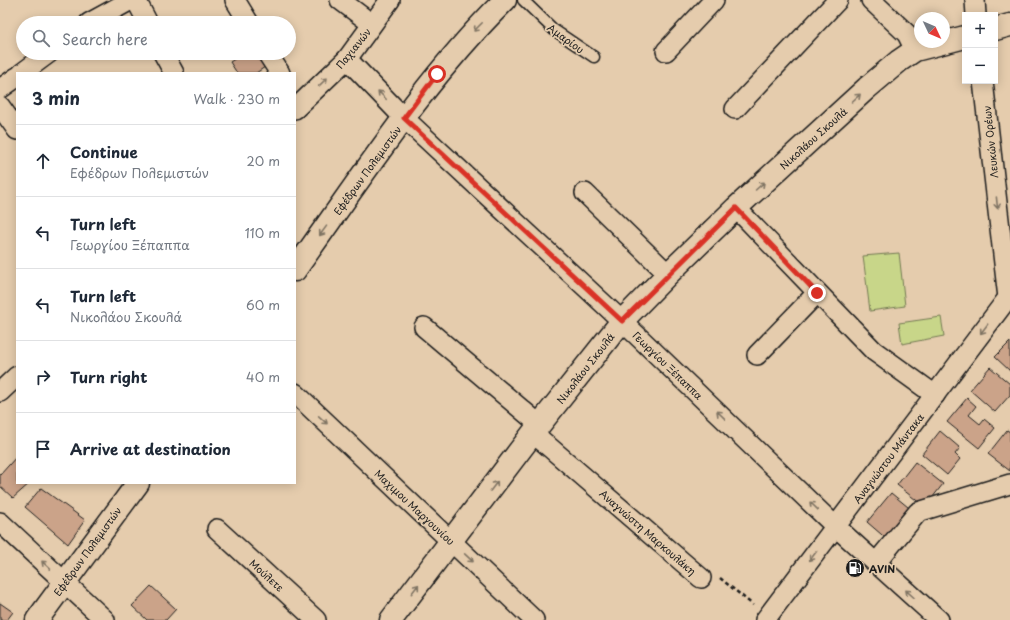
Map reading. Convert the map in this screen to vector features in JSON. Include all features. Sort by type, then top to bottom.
[{"type":"street","points":[[102,16],[131,0]]},
{"type":"street","points":[[136,0],[144,16]]},
{"type":"street","points":[[235,0],[245,16]]},
{"type":"street","points":[[340,0],[372,24]]},
{"type":"street","name":"Παχιανών","points":[[297,103],[347,59],[390,0]]},
{"type":"street","name":"Εφέδρων Πολεμιστών","points":[[296,269],[437,74],[471,34],[505,0]]},
{"type":"street","points":[[666,51],[714,0]]},
{"type":"street","points":[[735,109],[838,0]]},
{"type":"street","points":[[871,0],[907,34],[915,50]]},
{"type":"street","points":[[975,0],[976,12]]},
{"type":"street","points":[[998,28],[1010,25]]},
{"type":"street","name":"Νικολάου Σκουλά","points":[[391,620],[537,429],[622,321],[668,274],[736,208],[867,88],[915,50],[962,39]]},
{"type":"street","name":"Γεωργίου Ξέπαππα","points":[[347,59],[404,118],[622,321],[836,527],[938,620]]},
{"type":"street","points":[[23,72],[40,60]]},
{"type":"street","points":[[167,60],[173,72]]},
{"type":"street","points":[[272,60],[279,72]]},
{"type":"street","points":[[0,89],[16,77]]},
{"type":"street","name":"Λευκών Ορέων","points":[[983,84],[1009,298]]},
{"type":"street","points":[[0,106],[16,129]]},
{"type":"street","points":[[585,192],[668,274]]},
{"type":"street","points":[[736,208],[874,351],[935,395]]},
{"type":"street","points":[[757,355],[817,293]]},
{"type":"street","name":"Αναγνώστου Μάντακα","points":[[766,618],[1009,298]]},
{"type":"street","name":"Αναγνώστη Μαρκουλάκη","points":[[424,327],[701,578]]},
{"type":"street","points":[[0,392],[16,377]]},
{"type":"street","name":"Μαχιμου Mαργουνίου","points":[[296,395],[534,620]]},
{"type":"street","name":"Εφέδρων Πολεμιστών","points":[[37,620],[137,484]]},
{"type":"street","points":[[876,563],[918,512],[1010,484]]},
{"type":"street","points":[[0,522],[105,620]]},
{"type":"street","name":"Μούλετε","points":[[217,530],[316,620]]},
{"type":"lane","name":"Αμαρίου","points":[[523,0],[554,30],[594,57]]},
{"type":"path","name":"Αναγνώστη Μαρκουλάκη","points":[[701,578],[715,575],[766,618]]},
{"type":"green space","points":[[899,253],[905,306],[870,311],[863,256]]},
{"type":"green space","points":[[941,317],[944,336],[902,344],[899,323]]},
{"type":"building","points":[[233,60],[263,60],[268,65],[258,72],[236,72],[230,62]]},
{"type":"building","points":[[1010,342],[1010,371],[995,357]]},
{"type":"building","points":[[990,367],[1010,384],[1010,395],[995,412],[970,390]]},
{"type":"building","points":[[967,398],[976,406],[969,415],[980,424],[984,419],[995,428],[979,448],[947,422]]},
{"type":"building","points":[[1007,430],[1010,432],[1010,471],[988,454]]},
{"type":"building","points":[[940,431],[960,448],[955,454],[960,459],[947,475],[922,454]]},
{"type":"building","points":[[16,457],[16,484],[29,484],[13,498],[0,486],[0,475]]},
{"type":"building","points":[[915,462],[943,484],[925,507],[897,485]]},
{"type":"building","points":[[41,488],[85,520],[68,544],[25,507]]},
{"type":"building","points":[[891,493],[914,512],[889,541],[867,522]]},
{"type":"building","points":[[151,586],[176,609],[166,620],[147,620],[132,606]]},
{"type":"building","points":[[0,603],[13,612],[7,620],[0,620]]},
{"type":"place","name":"AVIN","points":[[855,568]]},
{"type":"route","points":[[437,74],[404,118],[622,321],[736,208],[817,293]]}]
